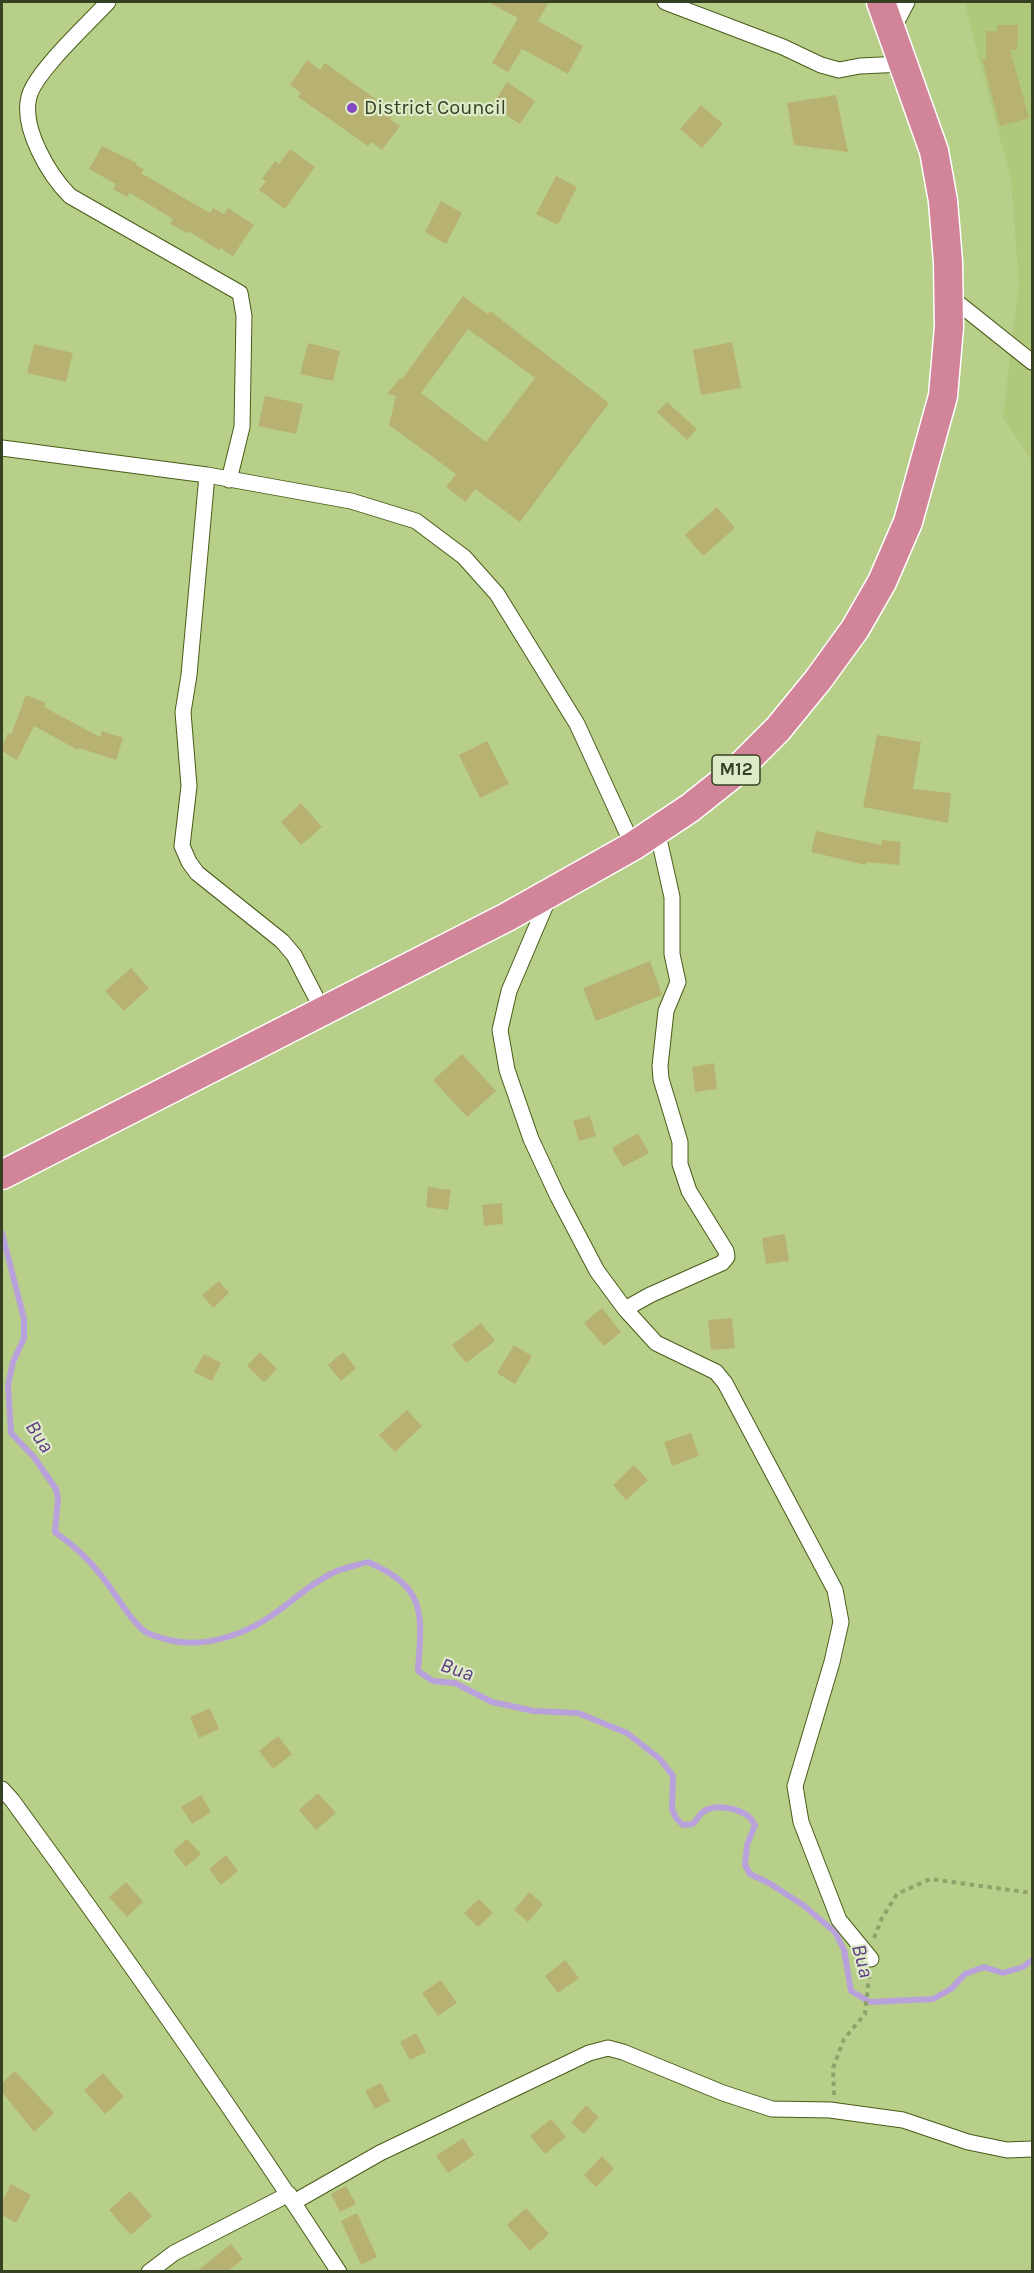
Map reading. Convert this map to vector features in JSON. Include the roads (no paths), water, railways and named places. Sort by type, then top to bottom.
[{"type":"highway","name":"M12","points":[[2,1174],[507,917],[633,846],[690,808],[734,772],[778,729],[855,629],[882,582],[908,522],[943,396],[949,327],[943,201],[934,151],[881,2]]},
{"type":"street","points":[[108,2],[41,74],[28,97],[28,122],[35,145],[61,187],[70,196],[240,293],[244,316],[242,427],[229,480]]},
{"type":"street","points":[[665,2],[783,47],[821,65],[839,70],[860,66],[904,64]]},
{"type":"street","points":[[892,31],[907,2]]},
{"type":"street","points":[[948,295],[1032,362]]},
{"type":"street","points":[[2,448],[207,475],[351,501],[416,521],[464,557],[497,594],[577,724],[633,846]]},
{"type":"street","points":[[207,475],[189,675],[183,712],[189,786],[182,846],[197,873],[282,941],[294,955],[323,1011]]},
{"type":"street","points":[[625,1309],[650,1295],[722,1263],[727,1257],[726,1251],[689,1191],[680,1164],[680,1142],[662,1079],[660,1066],[666,1011],[678,982],[672,954],[672,897],[657,830]]},
{"type":"street","points":[[551,892],[509,991],[500,1030],[507,1070],[531,1139],[597,1271],[625,1309],[656,1343],[716,1372],[835,1590],[841,1622],[832,1662],[795,1785],[801,1822],[839,1920],[870,1970]]},
{"type":"street","points":[[3,1793],[148,1988],[339,2271]]},
{"type":"street","points":[[149,2271],[174,2253],[291,2198],[380,2152],[589,2053],[608,2048],[723,2093],[772,2109],[830,2110],[903,2120],[968,2142],[1007,2150],[1032,2149]]},
{"type":"waterway","name":"Bua","points":[[2,1233],[24,1319],[24,1338],[13,1362],[8,1385],[11,1433],[34,1457],[56,1489],[58,1499],[55,1532],[93,1565],[132,1619],[146,1632],[169,1640],[193,1643],[231,1636],[265,1620],[327,1576],[368,1562],[401,1582],[417,1604],[420,1633],[418,1671],[433,1681],[455,1683],[492,1702],[534,1711],[578,1713],[627,1733],[660,1759],[673,1776],[672,1809],[676,1818],[683,1825],[693,1824],[704,1811],[717,1807],[735,1810],[750,1818],[755,1825],[747,1845],[745,1865],[750,1874],[769,1883],[803,1905],[835,1932],[844,1950],[851,1991],[870,2002],[933,1999],[951,1989],[965,1974],[984,1967],[1003,1973],[1023,1967],[1032,1960]]},
{"type":"place","name":"District Council","points":[[352,108]]}]
